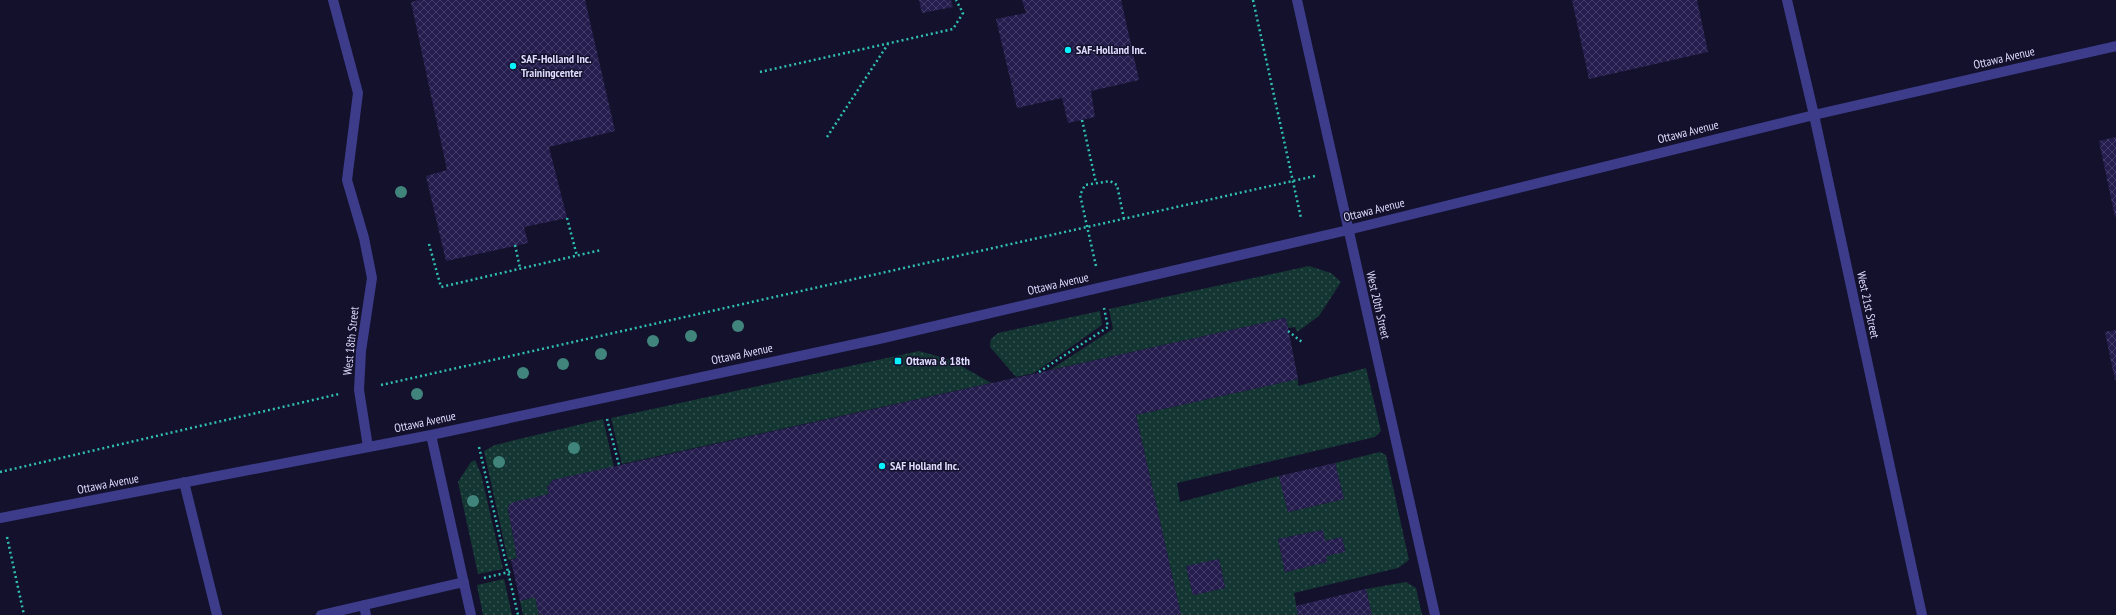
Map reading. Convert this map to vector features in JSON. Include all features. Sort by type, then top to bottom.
[{"type":"street","name":"West 18th Street","points":[[333,0],[358,93],[347,180],[364,238],[372,278],[361,351],[359,390],[368,447]]},
{"type":"street","name":"West 20th Street","points":[[1297,0],[1435,615]]},
{"type":"street","name":"West 21st Street","points":[[1787,0],[1814,115],[1922,615]]},
{"type":"street","name":"Ottawa Avenue","points":[[1,518],[430,435],[879,339],[1348,230],[1814,115],[2116,46]]},
{"type":"street","points":[[430,435],[471,615]]},
{"type":"street","points":[[184,482],[217,615]]},
{"type":"street","points":[[321,615],[365,610],[464,582]]},
{"type":"path","points":[[760,72],[953,29],[963,13],[956,0]]},
{"type":"path","points":[[1253,0],[1306,240]]},
{"type":"path","points":[[827,137],[888,44]]},
{"type":"path","points":[[1082,120],[1096,183]]},
{"type":"path","points":[[0,472],[1335,171]]},
{"type":"path","points":[[567,218],[577,256]]},
{"type":"path","points":[[429,244],[441,286],[601,250]]},
{"type":"path","points":[[515,246],[520,268]]},
{"type":"path","points":[[1288,331],[1302,342]]},
{"type":"path","points":[[602,397],[619,465]]},
{"type":"path","points":[[474,425],[518,615]]},
{"type":"path","points":[[1,518],[24,615]]},
{"type":"path","points":[[508,572],[513,571]]},
{"type":"green space","points":[[1309,266],[1331,273],[1341,282],[1319,316],[1297,332],[1295,327],[1288,328],[1285,318],[1050,370],[1113,329],[1109,309]]},
{"type":"green space","points":[[1100,311],[1102,325],[1034,373],[1016,377],[990,347],[991,339],[998,333]]},
{"type":"green space","points":[[919,351],[951,360],[991,383],[622,464],[611,418]]},
{"type":"green space","points":[[1366,368],[1381,431],[1375,437],[1177,483],[1180,502],[1279,476],[1288,512],[1344,499],[1335,463],[1380,452],[1386,455],[1409,560],[1398,568],[1294,593],[1298,615],[1181,615],[1136,415],[1298,379],[1298,386]],"holes":[[[1322,530],[1325,541],[1342,537],[1345,551],[1326,556],[1327,562],[1285,572],[1278,539]],[[1219,559],[1225,588],[1193,595],[1186,567]]]},
{"type":"green space","points":[[603,419],[614,467],[553,480],[547,487],[549,494],[509,505],[508,509],[517,558],[508,560],[484,451],[495,445]]},
{"type":"green space","points":[[475,460],[481,474],[503,569],[478,574],[458,482],[471,462]]},
{"type":"green space","points":[[504,579],[512,615],[483,615],[477,585]]},
{"type":"green space","points":[[1406,582],[1416,588],[1422,615],[1372,615],[1366,589]]},
{"type":"green space","points":[[535,597],[539,615],[523,615],[520,601]]},
{"type":"building","name":"SAF-Holland Inc. Trainingcenter","points":[[419,0],[585,0],[615,131],[549,147],[567,218],[524,227],[528,243],[446,261],[426,176],[447,170],[411,2]]},
{"type":"building","points":[[919,0],[951,0],[953,7],[922,13]]},
{"type":"building","name":"SAF-Holland Inc.","points":[[1022,0],[1121,0],[1139,80],[1091,91],[1095,117],[1068,123],[1062,98],[1017,108],[996,19],[1026,13]]},
{"type":"building","points":[[1572,0],[1697,0],[1708,52],[1589,79]]},
{"type":"building","points":[[2116,137],[2116,217],[2115,217],[2099,141]]},
{"type":"building","name":"SAF Holland Inc.","points":[[1286,318],[1298,379],[1136,415],[1181,615],[539,615],[535,597],[520,601],[511,560],[517,558],[508,509],[509,505],[513,502],[549,494],[547,487],[553,480]]},
{"type":"building","points":[[2116,330],[2116,380],[2115,380],[2105,332]]},
{"type":"building","points":[[1335,463],[1344,499],[1288,512],[1279,476]]},
{"type":"building","points":[[1323,530],[1325,541],[1342,537],[1345,552],[1326,556],[1327,562],[1285,572],[1278,539]]},
{"type":"building","points":[[1219,559],[1225,588],[1193,595],[1186,566]]},
{"type":"building","points":[[1366,589],[1372,615],[1298,615],[1296,606]]},
{"type":"place","name":"SAF-Holland Inc.","points":[[1068,50]]},
{"type":"place","name":"SAF-Holland Inc. Trainingcenter","points":[[513,66]]},
{"type":"place","name":"Ottawa & 18th","points":[[898,361]]},
{"type":"place","name":"SAF Holland Inc.","points":[[882,466]]}]
